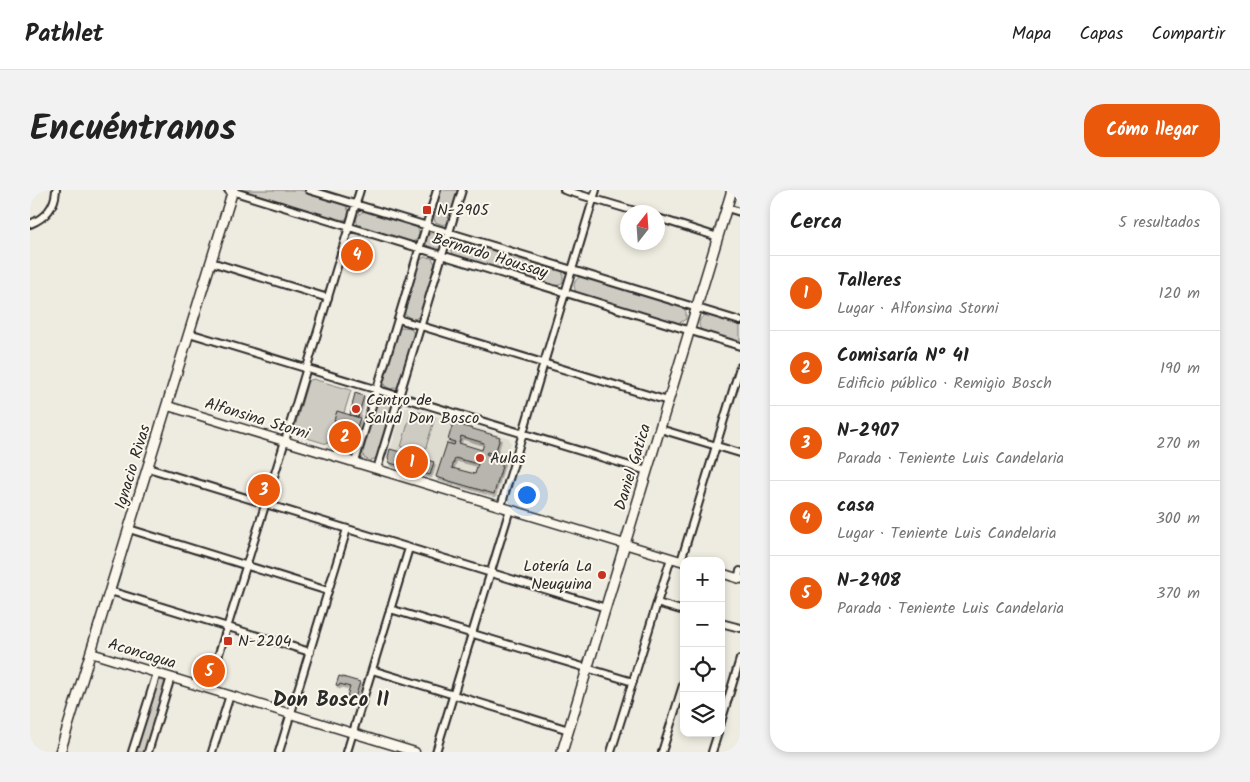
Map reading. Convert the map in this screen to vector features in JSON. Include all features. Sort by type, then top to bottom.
[{"type":"main road","name":"Ignacio Rivas","points":[[60,752],[168,406],[231,190]]},
{"type":"main road","name":"Daniel Gatica","points":[[562,752],[732,190]]},
{"type":"street","points":[[30,224],[50,210],[54,202],[56,190]]},
{"type":"street","name":"Bernardo Houssay","points":[[231,190],[740,346]]},
{"type":"street","name":"Bernardo Houssay","points":[[309,190],[740,321]]},
{"type":"street","points":[[208,688],[266,504],[360,190]]},
{"type":"street","points":[[355,462],[437,190]]},
{"type":"street","points":[[377,469],[462,190]]},
{"type":"street","points":[[564,190],[620,207]]},
{"type":"street","points":[[500,506],[596,190]]},
{"type":"street","points":[[727,208],[740,212]]},
{"type":"street","points":[[665,220],[718,237]]},
{"type":"street","points":[[211,262],[328,298]]},
{"type":"street","points":[[398,319],[668,401]]},
{"type":"street","points":[[190,333],[647,471]]},
{"type":"street","points":[[683,557],[740,367]]},
{"type":"street","name":"Alfonsina Storni","points":[[168,406],[680,560]]},
{"type":"street","points":[[660,429],[740,453]]},
{"type":"street","points":[[148,468],[606,608]]},
{"type":"street","points":[[436,752],[510,509]]},
{"type":"street","points":[[129,529],[328,590]]},
{"type":"street","points":[[279,752],[347,529]]},
{"type":"street","points":[[347,752],[409,548]]},
{"type":"street","points":[[612,752],[671,558]]},
{"type":"street","points":[[725,574],[739,576]]},
{"type":"street","points":[[110,591],[310,652]]},
{"type":"street","points":[[657,603],[680,610]]},
{"type":"street","points":[[390,609],[633,682]]},
{"type":"street","points":[[725,624],[740,628]]},
{"type":"street","name":"Aconcagua","points":[[91,652],[414,752]]},
{"type":"street","points":[[725,709],[740,659]]},
{"type":"street","points":[[372,670],[569,730]]},
{"type":"street","points":[[132,752],[157,673]]},
{"type":"street","points":[[148,752],[170,677]]},
{"type":"street","points":[[662,752],[681,692]]},
{"type":"street","points":[[212,752],[230,695]]},
{"type":"street","points":[[712,752],[717,737]]},
{"type":"shaded area","points":[[242,190],[300,190],[342,203],[347,207],[349,213],[346,219],[340,221]]},
{"type":"shaded area","points":[[440,190],[460,190],[450,221],[444,225],[435,222],[433,213]]},
{"type":"shaded area","points":[[366,211],[416,226],[419,231],[419,238],[411,243],[360,228],[357,223],[358,215]]},
{"type":"shaded area","points":[[431,232],[439,232],[444,237],[442,248],[431,250],[426,245],[426,237]]},
{"type":"shaded area","points":[[461,239],[558,268],[563,272],[563,282],[555,287],[455,256],[452,246]]},
{"type":"shaded area","points":[[424,257],[432,258],[436,266],[421,316],[412,320],[405,314],[404,308],[418,263]]},
{"type":"shaded area","points":[[583,276],[683,307],[686,312],[686,319],[678,324],[578,294],[574,283]]},
{"type":"shaded area","points":[[708,314],[740,323],[740,343],[703,332],[699,321]]},
{"type":"shaded area","points":[[403,327],[411,328],[415,336],[400,386],[391,389],[385,386],[383,380],[398,330]]},
{"type":"shaded area","points":[[313,379],[351,390],[344,413],[337,412],[327,444],[297,435],[294,430],[308,381]]},
{"type":"shaded area","points":[[381,398],[390,400],[394,407],[378,457],[370,461],[364,458],[362,449],[376,402]]},
{"type":"shaded area","points":[[408,407],[509,438],[511,443],[494,494],[390,463],[388,457],[403,410]]},
{"type":"shaded area","points":[[412,410],[435,417],[424,454],[401,447]]},
{"type":"shaded area","points":[[158,680],[164,681],[165,685],[145,752],[135,752]]},
{"type":"building","points":[[350,249],[366,254],[363,261],[348,256]]},
{"type":"building","name":"Centro de Salud Don Bosco","points":[[355,393],[364,396],[358,417],[350,415]]},
{"type":"building","points":[[337,411],[360,418],[357,427],[334,420]]},
{"type":"building","points":[[342,423],[357,427],[346,450],[337,447],[338,443],[336,442]]},
{"type":"building","name":"Aulas","points":[[453,423],[500,437],[495,454],[487,452],[486,454],[504,459],[494,494],[436,477],[447,443],[454,445],[455,442],[448,440]],"holes":[[[461,436],[484,443],[482,450],[459,443]],[[455,458],[478,464],[475,474],[452,468]]]},
{"type":"building","points":[[390,449],[434,462],[430,475],[390,463],[388,457]]},
{"type":"building","points":[[339,676],[360,682],[355,698],[347,696],[350,687],[340,684],[339,686],[336,685]]},
{"type":"place","name":"N-2905","points":[[427,210]]},
{"type":"place","name":"casa","points":[[357,255]]},
{"type":"place","name":"Centro de Salud Don Bosco","points":[[356,409]]},
{"type":"place","name":"Comisaría N° 41","points":[[345,437]]},
{"type":"place","name":"Aulas","points":[[480,458]]},
{"type":"place","name":"Talleres","points":[[412,462]]},
{"type":"place","name":"N-2907","points":[[264,490]]},
{"type":"place","name":"Lotería La Neuquina","points":[[602,575]]},
{"type":"place","name":"N-2204","points":[[228,641]]},
{"type":"place","name":"N-2908","points":[[209,671]]},
{"type":"district","name":"Don Bosco II","points":[[331,700]]}]
